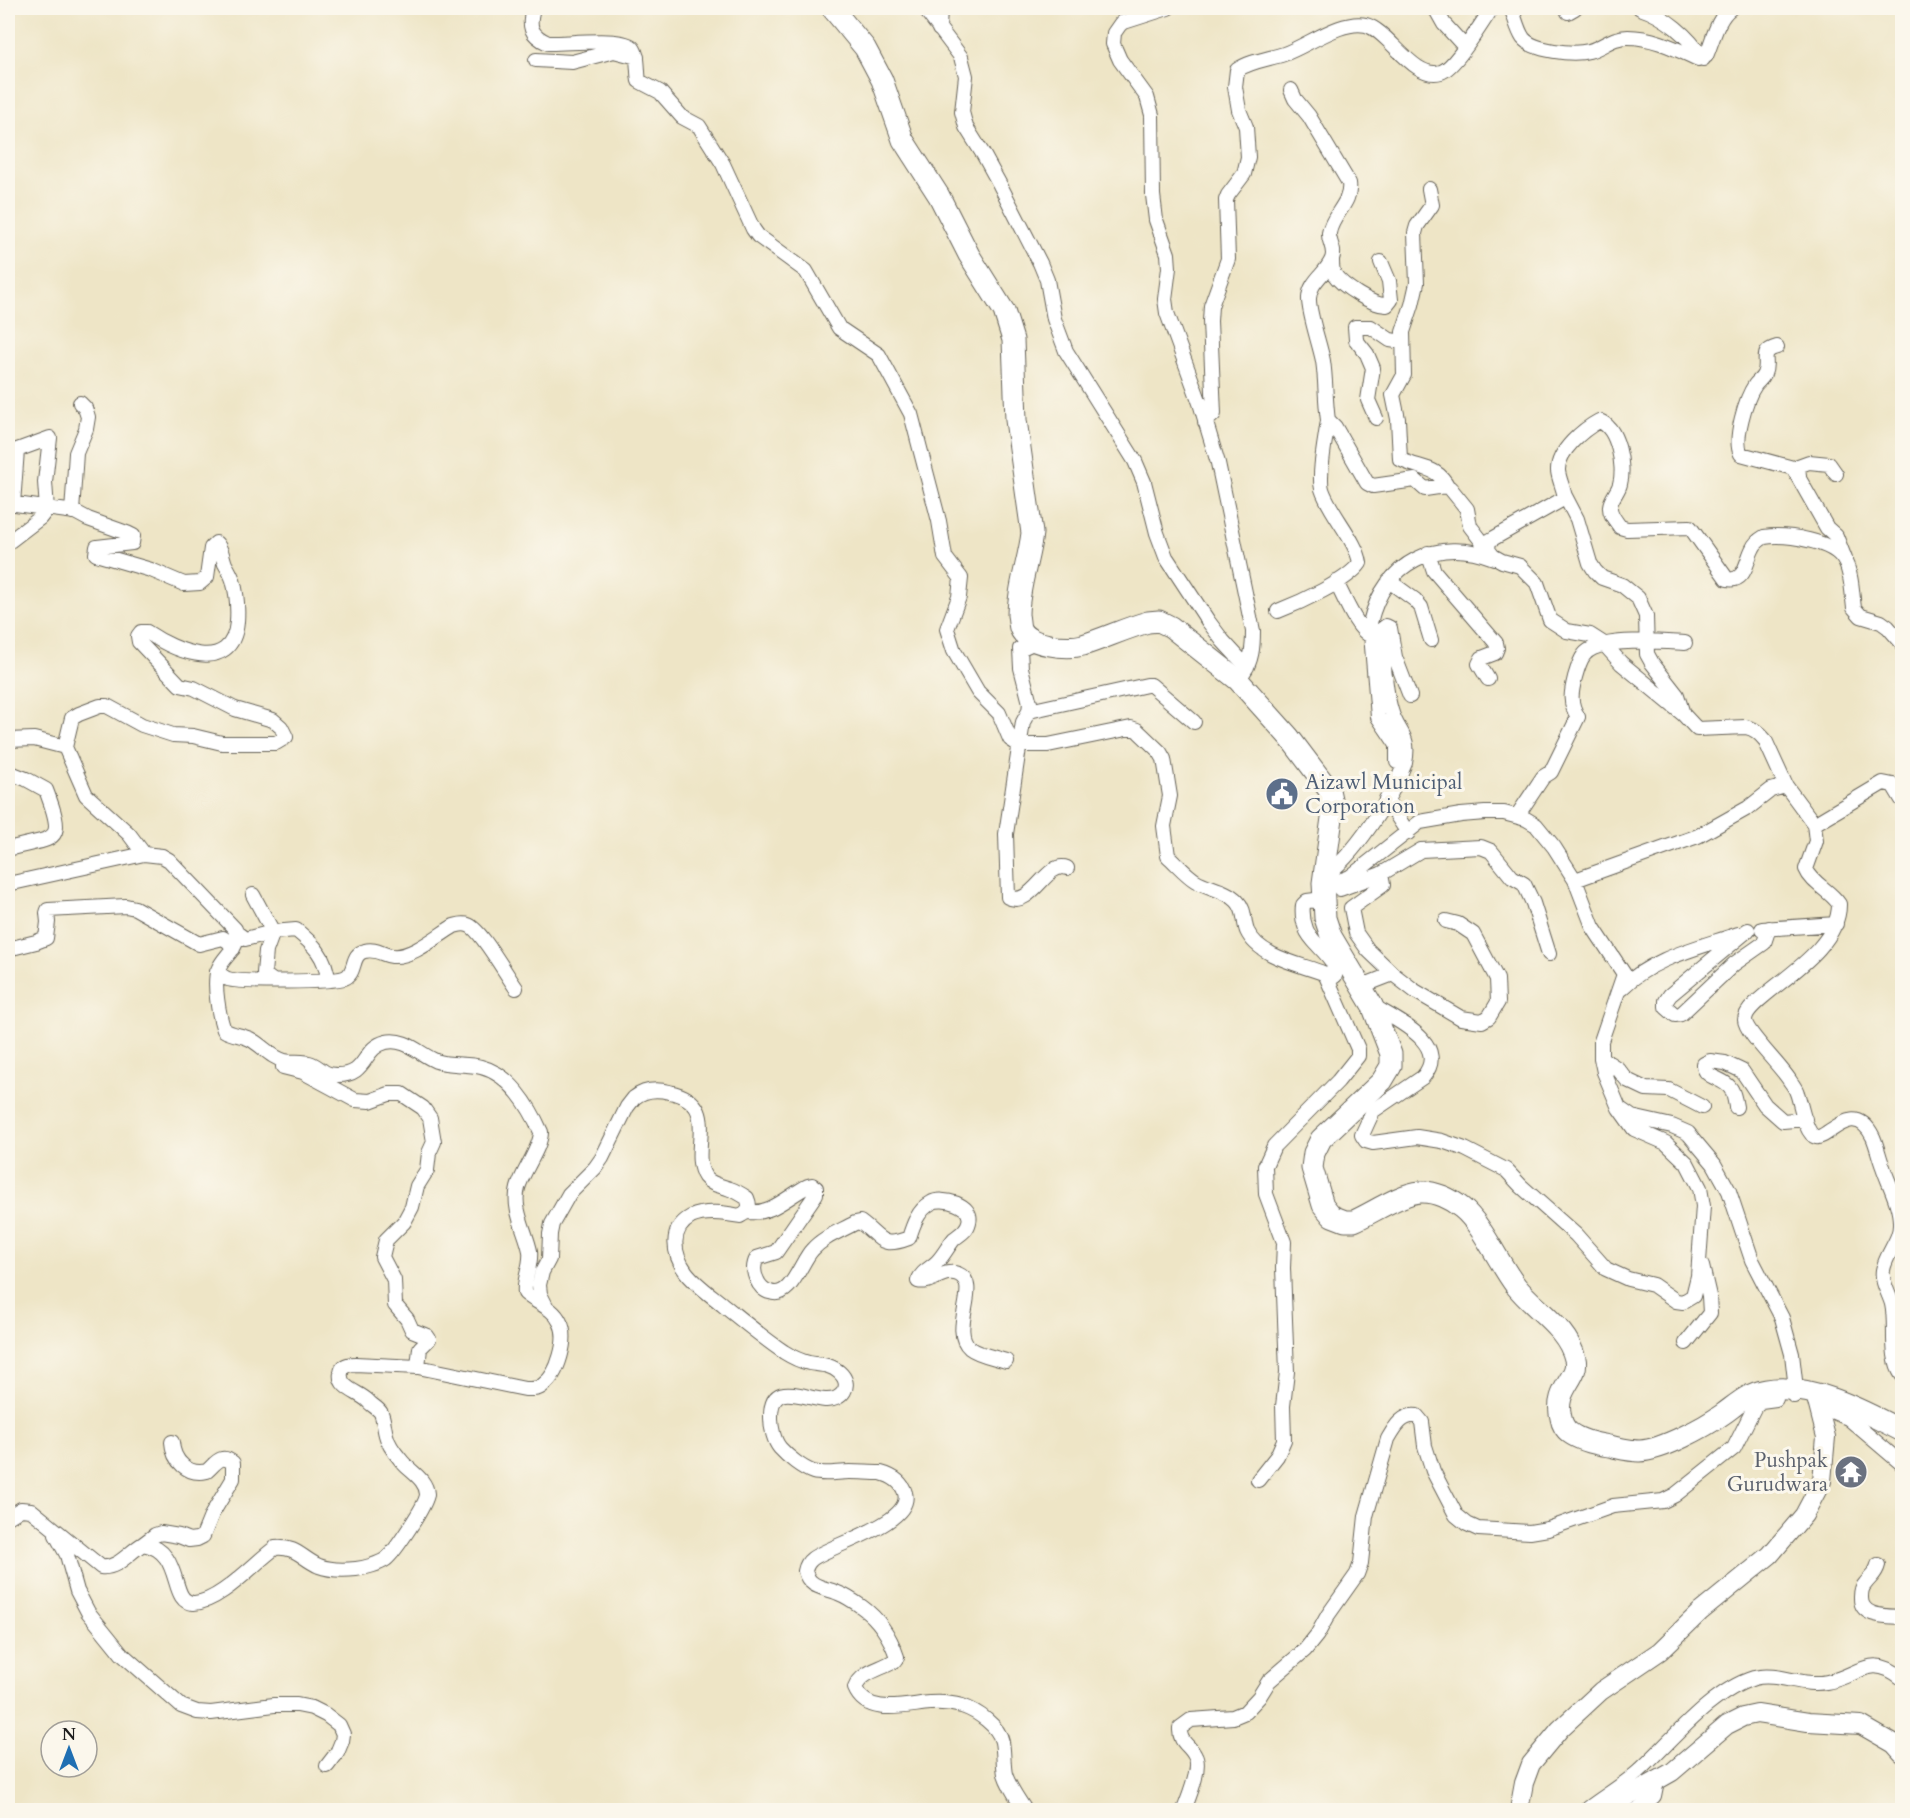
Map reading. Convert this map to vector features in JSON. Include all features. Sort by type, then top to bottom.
[{"type":"highway","points":[[832,8],[865,48],[882,80],[903,140],[939,196],[969,255],[1004,311],[1013,340],[1016,420],[1032,533],[1018,613],[1020,629],[1035,642],[1057,646],[1080,646],[1136,625],[1159,621],[1171,627],[1243,673],[1329,790],[1332,818],[1324,890],[1325,918],[1331,936],[1372,1005],[1388,1043],[1391,1066],[1382,1081],[1322,1138],[1314,1153],[1312,1168],[1323,1205],[1332,1216],[1345,1221],[1354,1221],[1406,1195],[1421,1191],[1449,1198],[1464,1209],[1479,1228],[1517,1288],[1566,1337],[1576,1363],[1572,1376],[1560,1395],[1559,1410],[1562,1423],[1569,1433],[1596,1444],[1619,1449],[1654,1448],[1698,1429],[1754,1393],[1768,1389],[1844,1404],[1902,1431]]},
{"type":"main road","points":[[1519,1810],[1524,1783],[1531,1764],[1560,1729],[1601,1690],[1660,1651],[1700,1612],[1770,1555],[1804,1515],[1822,1481],[1826,1437],[1809,1396]]},
{"type":"main road","points":[[1608,1810],[1672,1772],[1727,1725],[1743,1717],[1757,1714],[1808,1722],[1861,1725],[1894,1743],[1902,1753]]},
{"type":"street","points":[[533,8],[532,29],[538,39],[548,43],[616,41],[629,44],[634,48],[639,81],[660,92],[682,117],[699,126],[723,164],[758,236],[806,271],[839,328],[879,355],[911,414],[939,521],[945,557],[961,579],[958,597],[947,628],[954,651],[978,692],[999,713],[1010,740],[1019,745],[1048,745],[1131,728],[1137,730],[1160,752],[1164,759],[1170,796],[1164,826],[1168,856],[1196,881],[1236,899],[1244,912],[1245,924],[1250,936],[1279,958],[1331,978],[1335,976],[1335,966],[1306,930],[1302,914],[1303,905],[1307,901],[1315,900],[1324,890],[1339,864],[1373,823],[1405,763],[1407,742],[1391,709],[1381,635],[1382,628],[1386,626],[1390,628],[1395,657],[1410,696]]},
{"type":"street","points":[[924,8],[961,57],[966,76],[962,112],[966,127],[1000,185],[1040,263],[1047,280],[1054,319],[1066,351],[1135,461],[1144,482],[1156,533],[1166,557],[1243,673]]},
{"type":"street","points":[[939,29],[940,8]]},
{"type":"street","points":[[1168,8],[1121,23],[1114,33],[1113,44],[1120,60],[1147,97],[1152,115],[1152,173],[1156,220],[1168,254],[1169,268],[1165,299],[1167,313],[1218,463],[1253,631],[1253,650],[1243,673]]},
{"type":"street","points":[[1435,8],[1444,24],[1465,47]]},
{"type":"street","points":[[1205,422],[1212,418],[1214,410],[1210,321],[1211,306],[1228,259],[1227,200],[1228,195],[1244,174],[1248,157],[1246,127],[1239,110],[1234,87],[1237,70],[1286,54],[1348,26],[1359,24],[1371,27],[1411,61],[1430,73],[1441,73],[1447,70],[1492,8]]},
{"type":"street","points":[[1511,8],[1524,40],[1536,47],[1573,53],[1589,51],[1611,39],[1627,37],[1645,39],[1703,58]]},
{"type":"street","points":[[1640,8],[1651,11],[1677,30],[1691,42],[1703,58]]},
{"type":"street","points":[[1703,58],[1706,56],[1725,11],[1731,8]]},
{"type":"street","points":[[536,60],[572,62],[614,51],[637,57]]},
{"type":"street","points":[[1291,90],[1350,183],[1351,191],[1329,232],[1329,239],[1333,246],[1332,260],[1335,275],[1377,305],[1387,305],[1391,300],[1389,281],[1381,262]]},
{"type":"street","points":[[1429,189],[1432,200],[1430,209],[1417,226],[1415,233],[1417,283],[1403,332],[1404,375],[1393,395],[1398,419],[1399,456],[1403,461],[1440,474],[1467,510],[1470,526],[1492,554]]},
{"type":"street","points":[[1278,611],[1336,582],[1356,568],[1360,560],[1323,492],[1321,478],[1328,420],[1323,362],[1309,299],[1315,280],[1332,260]]},
{"type":"street","points":[[1376,418],[1368,400],[1373,368],[1367,354],[1356,340],[1354,327],[1371,327],[1390,340],[1403,342]]},
{"type":"street","points":[[1776,347],[1766,354],[1766,369],[1754,386],[1740,424],[1738,449],[1741,454],[1750,458],[1793,468],[1827,528],[1836,536],[1845,561],[1857,613],[1888,627],[1902,643]]},
{"type":"street","points":[[72,512],[76,453],[86,429],[88,417],[85,408],[80,403]]},
{"type":"street","points":[[1328,420],[1335,427],[1370,485],[1415,480],[1425,489],[1448,487]]},
{"type":"street","points":[[1683,714],[1677,695],[1649,659],[1646,616],[1638,598],[1622,585],[1602,578],[1595,571],[1590,563],[1577,519],[1565,496],[1558,464],[1582,431],[1599,421],[1606,423],[1612,431],[1618,450],[1620,485],[1610,504],[1610,510],[1620,527],[1627,529],[1690,527],[1727,579],[1740,579],[1753,548],[1764,537],[1781,536],[1810,540],[1832,549],[1845,561]]},
{"type":"street","points":[[10,541],[40,518],[47,509],[45,482],[50,438],[17,450],[10,503],[47,509],[72,512],[127,533],[134,538],[130,544],[97,547],[96,554],[151,570],[184,584],[193,585],[204,580],[209,567],[211,548],[216,543],[219,545],[237,595],[235,635],[231,645],[221,652],[198,654],[181,651],[147,632],[141,632],[138,636],[139,642],[180,685],[194,688],[236,709],[273,720],[281,727],[286,737],[276,743],[222,743],[193,736],[173,735],[142,725],[107,706],[100,706],[72,718],[66,741],[86,795],[129,834],[144,855]]},
{"type":"street","points":[[1799,476],[1798,466],[1809,462],[1828,464],[1836,474]]},
{"type":"street","points":[[1492,554],[1489,541],[1563,500],[1565,496]]},
{"type":"street","points":[[1395,784],[1397,745],[1378,717],[1370,622],[1373,610],[1393,575],[1409,562],[1428,553],[1452,550],[1492,554],[1520,566],[1537,583],[1548,615],[1554,623],[1567,631],[1590,635],[1604,644],[1621,663],[1683,714],[1697,729],[1738,727],[1754,729],[1766,740],[1786,786],[1814,824],[1816,841],[1806,869],[1809,876],[1839,904],[1836,924],[1827,940],[1792,975],[1750,1008],[1745,1018],[1747,1028],[1783,1070],[1797,1092],[1808,1130],[1818,1138],[1840,1123],[1850,1121],[1859,1123],[1873,1136],[1896,1201],[1900,1223],[1898,1235],[1882,1272],[1884,1284],[1897,1306],[1897,1362],[1902,1376]]},
{"type":"street","points":[[1428,553],[1434,571],[1496,643],[1495,653],[1482,658],[1479,664],[1488,679]]},
{"type":"street","points":[[1389,581],[1421,607],[1431,640]]},
{"type":"street","points":[[1336,582],[1355,621],[1365,634],[1371,636]]},
{"type":"street","points":[[1517,816],[1543,777],[1551,772],[1578,717],[1572,708],[1572,692],[1584,655],[1591,649],[1604,644],[1647,641],[1685,643]]},
{"type":"street","points":[[1035,642],[1020,649],[1030,703],[1029,711],[1023,722],[1006,834],[1008,897],[1018,898],[1036,889],[1056,868],[1063,866],[1067,868]]},
{"type":"street","points":[[1029,711],[1151,685],[1194,722]]},
{"type":"street","points":[[8,740],[66,741]]},
{"type":"street","points":[[8,772],[26,778],[46,790],[57,823],[56,832],[50,839],[37,844],[8,849]]},
{"type":"street","points":[[1814,824],[1883,783],[1896,787],[1902,800]]},
{"type":"street","points":[[1575,880],[1698,836],[1748,808],[1772,790],[1786,786]]},
{"type":"street","points":[[1386,799],[1408,833]]},
{"type":"street","points":[[1324,890],[1350,877],[1420,822],[1485,813],[1517,816],[1536,825],[1554,847],[1575,880],[1593,927],[1623,971],[1624,979],[1601,1041],[1604,1072],[1619,1108],[1634,1129],[1666,1143],[1687,1162],[1700,1188],[1703,1206],[1695,1293],[1689,1300],[1676,1300],[1653,1284],[1628,1279],[1606,1269],[1576,1235],[1506,1170],[1465,1149],[1430,1138],[1418,1137],[1373,1143],[1366,1141],[1362,1135],[1363,1130],[1373,1111],[1423,1077],[1431,1062],[1429,1047],[1416,1033],[1372,1005]]},
{"type":"street","points":[[1324,890],[1337,890],[1381,874],[1421,850],[1471,847],[1486,849],[1502,863],[1512,876],[1524,884],[1533,903],[1550,954]]},
{"type":"street","points":[[8,884],[144,855],[162,856],[233,925],[244,939],[273,932],[296,930],[310,941],[322,957],[328,980]]},
{"type":"street","points":[[1381,874],[1383,885],[1351,908],[1356,933],[1368,950],[1415,991],[1461,1018],[1482,1021],[1489,1017],[1498,1002],[1497,979],[1473,934],[1458,924],[1446,921]]},
{"type":"street","points":[[253,895],[273,932],[266,951],[264,973],[273,981]]},
{"type":"street","points":[[8,949],[46,938],[48,910],[126,906],[135,908],[199,944],[223,938],[233,949]]},
{"type":"street","points":[[216,972],[230,980],[345,978],[349,975],[355,958],[360,952],[374,950],[392,956],[409,953],[461,924],[469,925],[482,938],[516,988]]},
{"type":"street","points":[[1620,991],[1636,975],[1650,966],[1748,930],[1836,924]]},
{"type":"street","points":[[1748,930],[1670,995],[1666,1001],[1666,1007],[1675,1015],[1681,1014],[1734,964],[1764,943],[1769,928]]},
{"type":"street","points":[[143,1544],[151,1545],[165,1554],[170,1560],[181,1596],[195,1603],[214,1596],[238,1580],[274,1548],[295,1549],[322,1567],[340,1569],[357,1569],[388,1558],[424,1506],[426,1491],[420,1479],[401,1461],[390,1444],[380,1411],[365,1398],[347,1388],[341,1371],[348,1365],[418,1367],[525,1389],[541,1387],[559,1362],[564,1338],[560,1321],[547,1308],[525,1293],[524,1284],[530,1253],[517,1197],[541,1132],[535,1118],[515,1091],[501,1075],[482,1067],[437,1061],[408,1046],[388,1041],[379,1045],[368,1055],[358,1070],[350,1074],[324,1074],[312,1064],[284,1061],[249,1039],[224,1030],[219,1010],[216,972],[221,961],[233,949],[237,933]]},
{"type":"street","points":[[1362,986],[1393,974]]},
{"type":"street","points":[[1258,1480],[1277,1456],[1284,1440],[1283,1406],[1287,1372],[1284,1242],[1266,1194],[1265,1166],[1274,1146],[1338,1081],[1358,1056],[1358,1050],[1326,976]]},
{"type":"street","points":[[272,1055],[274,1061],[281,1066],[303,1072],[355,1100],[370,1101],[389,1094],[402,1094],[423,1108],[430,1118],[434,1142],[429,1153],[427,1170],[417,1186],[412,1207],[404,1222],[386,1240],[382,1257],[394,1280],[394,1305],[407,1319],[412,1330],[428,1336],[429,1339],[420,1347],[418,1367]]},
{"type":"street","points":[[1601,1058],[1618,1069],[1627,1080],[1646,1089],[1669,1090],[1702,1107]]},
{"type":"street","points":[[1736,1107],[1731,1089],[1722,1081],[1707,1074],[1704,1064],[1710,1061],[1725,1063],[1742,1071],[1761,1100],[1783,1121],[1805,1119]]},
{"type":"street","points":[[547,1308],[540,1294],[539,1284],[549,1259],[552,1224],[569,1194],[595,1168],[627,1107],[640,1093],[668,1091],[684,1096],[694,1106],[701,1119],[700,1156],[704,1176],[717,1186],[736,1191],[747,1198],[748,1212]]},
{"type":"street","points":[[1619,1108],[1632,1117],[1672,1126],[1688,1133],[1714,1164],[1729,1191],[1752,1260],[1782,1318],[1792,1354],[1809,1396]]},
{"type":"street","points":[[1006,1361],[979,1353],[966,1343],[962,1327],[967,1286],[962,1277],[954,1273],[944,1273],[921,1283],[918,1281],[922,1273],[937,1263],[969,1223],[970,1217],[964,1208],[946,1201],[936,1200],[929,1203],[916,1219],[909,1238],[892,1244],[882,1242],[860,1222],[822,1240],[804,1259],[798,1273],[786,1290],[779,1293],[772,1293],[761,1286],[757,1280],[755,1263],[757,1258],[776,1252],[816,1194],[816,1188],[812,1185],[765,1211],[748,1212],[740,1216],[725,1212],[693,1216],[683,1223],[675,1237],[676,1253],[686,1273],[785,1353],[801,1361],[838,1370],[844,1378],[846,1386],[844,1393],[837,1399],[824,1400],[798,1393],[784,1394],[775,1398],[771,1404],[771,1422],[776,1442],[790,1458],[812,1471],[889,1475],[904,1488],[906,1497],[900,1510],[893,1517],[872,1531],[812,1558],[805,1570],[807,1578],[813,1584],[838,1593],[864,1608],[881,1624],[890,1640],[897,1657],[894,1661],[867,1673],[859,1680],[855,1688],[858,1696],[870,1703],[896,1708],[949,1702],[966,1707],[978,1714],[994,1728],[1002,1739],[1006,1774],[1025,1810]]},
{"type":"street","points":[[1686,1343],[1709,1316],[1710,1310],[1698,1250]]},
{"type":"street","points":[[1184,1810],[1197,1765],[1195,1755],[1184,1745],[1180,1728],[1191,1720],[1233,1717],[1245,1712],[1259,1697],[1269,1681],[1305,1650],[1317,1635],[1357,1574],[1361,1563],[1366,1516],[1388,1439],[1394,1428],[1410,1415],[1417,1416],[1422,1422],[1425,1446],[1433,1471],[1456,1515],[1478,1529],[1530,1532],[1548,1529],[1613,1506],[1656,1502],[1675,1495],[1734,1448],[1755,1406],[1768,1399],[1809,1396],[1848,1418],[1902,1464]]},
{"type":"street","points":[[8,1517],[21,1509],[31,1510],[101,1567],[111,1567],[161,1533],[189,1540],[197,1539],[203,1536],[233,1479],[233,1463],[224,1458],[218,1460],[207,1471],[195,1473],[178,1462],[172,1442]]},
{"type":"street","points":[[53,1528],[67,1555],[77,1592],[88,1612],[122,1654],[181,1706],[197,1712],[211,1713],[274,1705],[297,1705],[312,1708],[339,1725],[343,1734],[337,1753],[327,1766]]},
{"type":"street","points":[[1878,1564],[1876,1573],[1864,1585],[1861,1604],[1866,1611],[1874,1614],[1902,1617]]},
{"type":"street","points":[[1586,1810],[1638,1772],[1689,1721],[1738,1684],[1757,1677],[1819,1683],[1875,1665],[1886,1668],[1902,1678]]},
{"type":"street","points":[[1638,1810],[1654,1796],[1657,1781]]},
{"type":"place","name":"Aizawl Municipal Corporation","points":[[1282,794]]},
{"type":"place","name":"Pushpak Gurudwara","points":[[1851,1472]]}]
